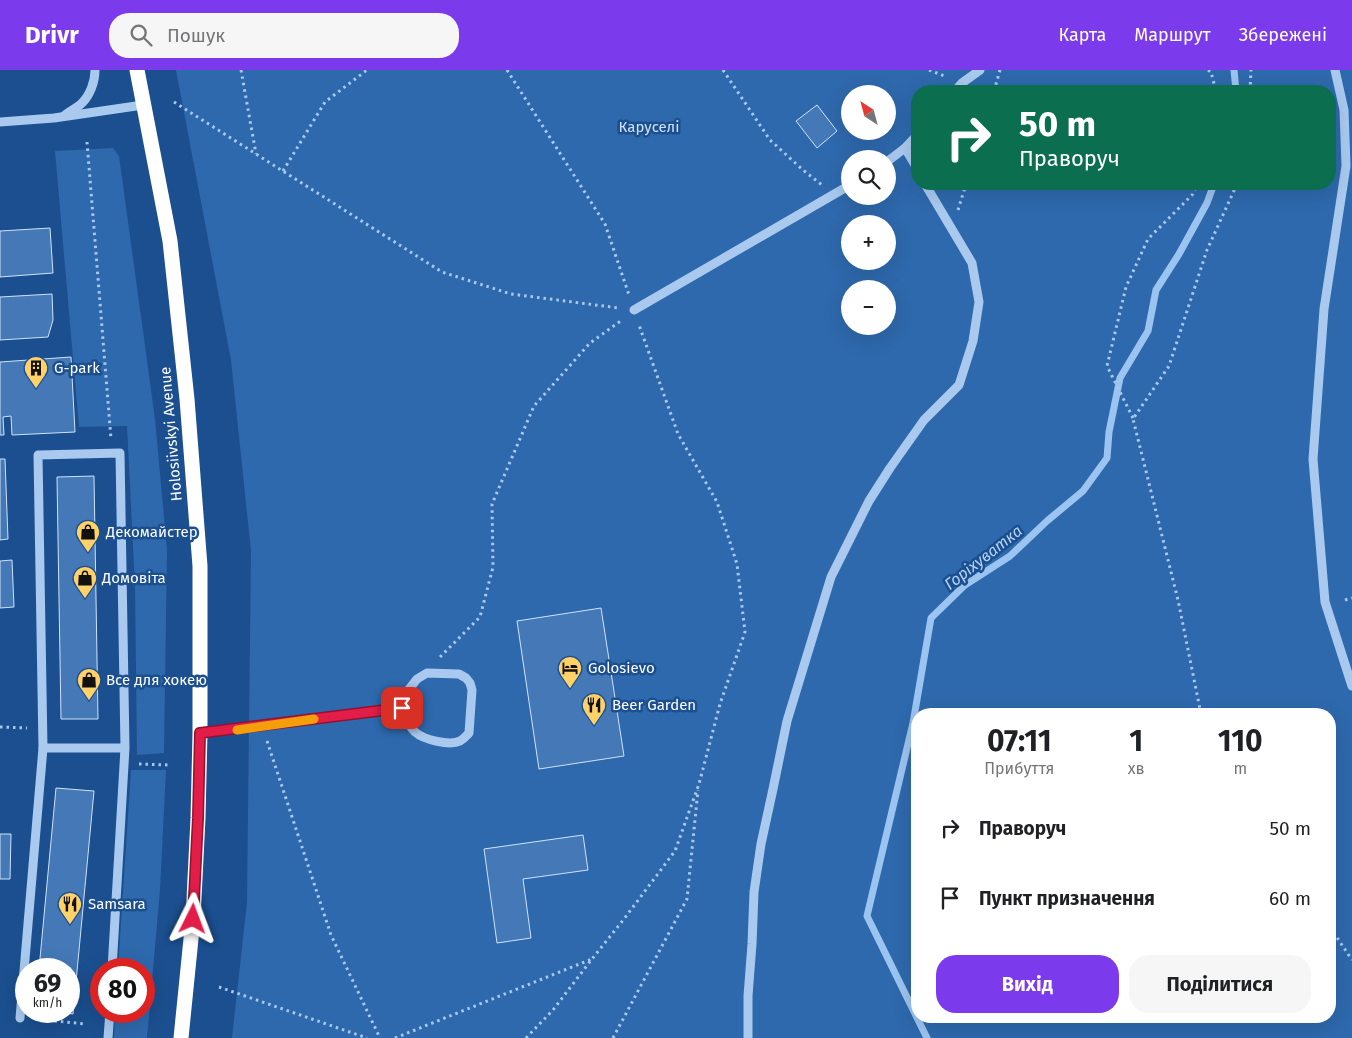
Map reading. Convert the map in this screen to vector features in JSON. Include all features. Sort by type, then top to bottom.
[{"type":"highway","name":"Holosiivskyi Avenue","points":[[137,70],[170,241],[187,398],[200,566],[198,818],[193,919],[181,1038]]},
{"type":"street","points":[[62,117],[81,104],[92,88],[95,70]]},
{"type":"street","points":[[960,85],[980,70]]},
{"type":"street","points":[[1335,70],[1344,110],[1346,166],[1324,309],[1313,459],[1325,602],[1352,686]]},
{"type":"street","points":[[0,122],[62,117],[143,105]]},
{"type":"street","points":[[896,155],[911,142]]},
{"type":"street","points":[[905,148],[911,158]]},
{"type":"street","points":[[634,310],[841,190]]},
{"type":"street","points":[[748,1038],[748,996],[754,892],[761,844],[774,789],[786,722],[831,577],[869,501],[890,468],[924,420],[959,385],[973,342],[979,302],[972,263],[929,190]]},
{"type":"street","points":[[25,958],[43,748],[38,455],[112,452],[120,453],[125,748],[113,958]]},
{"type":"street","points":[[427,673],[460,674],[470,683],[472,690],[469,733],[460,742],[428,740],[417,733],[407,722],[402,708],[406,693],[417,679],[427,673]]},
{"type":"street","points":[[200,733],[402,708]]},
{"type":"street","points":[[43,748],[125,748]]},
{"type":"street","points":[[108,1038],[109,1023]]},
{"type":"path","points":[[241,70],[256,154]]},
{"type":"path","points":[[283,171],[325,102],[367,70]]},
{"type":"path","points":[[507,70],[605,224],[678,434],[717,502],[738,564],[745,632],[720,704],[699,784],[675,851],[553,1010],[526,1038]]},
{"type":"path","points":[[723,70],[770,140],[803,170],[834,194]]},
{"type":"path","points":[[996,85],[1000,70]]},
{"type":"path","points":[[1208,70],[1211,72],[1214,85]]},
{"type":"path","points":[[1250,85],[1251,70]]},
{"type":"path","points":[[174,102],[442,272],[511,294],[634,310]]},
{"type":"path","points":[[87,142],[112,452]]},
{"type":"path","points":[[1194,190],[1193,194],[1148,239],[1126,287],[1107,366],[1134,419],[1178,600],[1200,708]]},
{"type":"path","points":[[1134,419],[1170,366],[1207,250],[1234,190]]},
{"type":"path","points":[[427,673],[480,617],[493,567],[492,504],[534,406],[590,343],[634,310]]},
{"type":"path","points":[[1345,600],[1352,598]]},
{"type":"path","points":[[262,726],[331,935],[380,1038]]},
{"type":"path","points":[[0,727],[42,729]]},
{"type":"path","points":[[124,764],[170,765]]},
{"type":"path","points":[[613,1038],[687,899],[699,784]]},
{"type":"path","points":[[1336,936],[1352,960]]},
{"type":"path","points":[[395,1038],[592,958]]},
{"type":"path","points":[[219,987],[366,1038]]},
{"type":"path","points":[[75,1023],[86,1024]]},
{"type":"green space","name":"Каруселі","points":[[176,70],[1352,70],[1352,1038],[232,1038],[247,902],[251,551],[231,360]]},
{"type":"green space","points":[[113,148],[119,156],[155,419],[167,550],[164,753],[137,755],[135,587],[127,426],[79,427],[55,151]]},
{"type":"green space","points":[[131,770],[166,770],[160,890],[154,958],[119,958]]},
{"type":"green space","points":[[115,1023],[148,1023],[147,1038],[114,1038]]},
{"type":"building","points":[[817,105],[837,131],[817,148],[796,121]]},
{"type":"building","points":[[50,228],[53,273],[0,277],[0,231]]},
{"type":"building","points":[[52,294],[53,320],[48,337],[0,340],[0,297]]},
{"type":"building","name":"G-park","points":[[71,357],[75,432],[12,435],[11,416],[3,417],[4,435],[0,435],[0,362]]},
{"type":"building","points":[[0,459],[5,459],[8,539],[0,540]]},
{"type":"building","points":[[94,476],[98,719],[61,719],[57,477]]},
{"type":"building","points":[[12,560],[14,607],[0,608],[0,561]]},
{"type":"building","name":"Golosievo","points":[[601,608],[624,756],[539,769],[517,621]]},
{"type":"building","points":[[56,788],[94,791],[78,958],[40,958]]},
{"type":"building","points":[[0,834],[11,834],[10,879],[0,879]]},
{"type":"building","points":[[583,835],[588,870],[523,879],[531,938],[497,943],[484,849]]},
{"type":"waterway","name":"Горіхуватка","points":[[1234,70],[1235,85]]},
{"type":"waterway","name":"Горіхуватка","points":[[916,708],[931,618],[965,585],[1010,556],[1047,521],[1083,491],[1107,458],[1109,432],[1120,378],[1148,331],[1156,290],[1179,254],[1207,203],[1212,190]]},
{"type":"waterway","name":"Горіхуватка","points":[[911,731],[867,916],[911,1005]]},
{"type":"waterway","name":"Горіхуватка","points":[[920,1023],[927,1038]]},
{"type":"slow traffic","points":[[237,730],[314,719]]},
{"type":"place","name":"G-park","points":[[36,389]]},
{"type":"place","name":"Декомайстер","points":[[88,553]]},
{"type":"place","name":"Домовіта","points":[[85,599]]},
{"type":"place","name":"Golosievo","points":[[570,689]]},
{"type":"place","name":"Все для хокею","points":[[89,701]]},
{"type":"place","name":"Beer Garden","points":[[594,726]]},
{"type":"place","name":"Samsara","points":[[70,925]]},
{"type":"route","points":[[193,919],[200,733],[402,708]]}]
